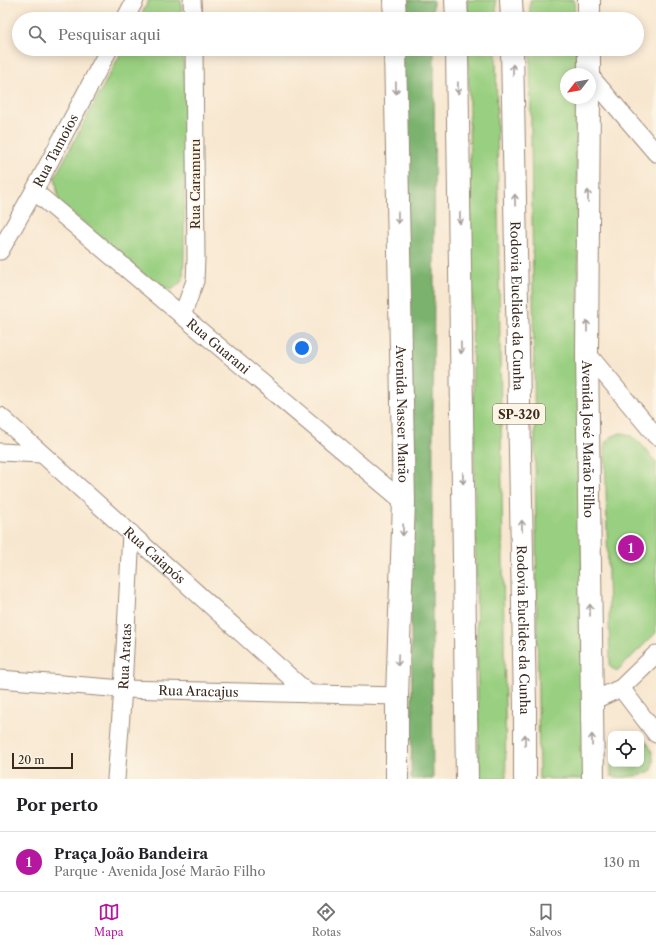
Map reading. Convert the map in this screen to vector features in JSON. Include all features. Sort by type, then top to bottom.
[{"type":"main road","points":[[394,0],[394,12]]},
{"type":"main road","points":[[456,0],[457,12]]},
{"type":"main road","points":[[511,0],[512,12]]},
{"type":"main road","points":[[589,0],[589,12]]},
{"type":"main road","name":"Avenida Nasser Marão","points":[[395,56],[404,502],[397,696],[396,779]]},
{"type":"main road","points":[[457,56],[467,779]]},
{"type":"main road","name":"Rodovia Euclides da Cunha","points":[[512,56],[525,705],[525,779]]},
{"type":"main road","points":[[589,56],[589,68]]},
{"type":"main road","name":"Avenida José Marão Filho","points":[[589,104],[586,353],[593,779]]},
{"type":"street","points":[[129,12],[135,0]]},
{"type":"street","points":[[192,0],[193,12]]},
{"type":"street","name":"Rua Tamoios","points":[[0,251],[34,191],[105,56]]},
{"type":"street","name":"Rua Caramuru","points":[[182,316],[195,281],[194,56]]},
{"type":"street","points":[[596,83],[656,152]]},
{"type":"street","name":"Rua Guarani","points":[[34,191],[404,502]]},
{"type":"street","points":[[586,353],[656,436]]},
{"type":"street","name":"Rua Caiapós","points":[[0,416],[309,694]]},
{"type":"street","points":[[0,452],[41,454]]},
{"type":"street","name":"Rua Aratas","points":[[116,779],[123,689],[131,533]]},
{"type":"street","points":[[592,701],[621,688],[656,654]]},
{"type":"street","name":"Rua Aracajus","points":[[0,679],[123,689],[397,696]]},
{"type":"street","points":[[621,688],[656,734]]},
{"type":"green space","points":[[149,0],[181,0],[182,12],[143,12]]},
{"type":"green space","points":[[401,0],[433,0],[433,12],[401,12]]},
{"type":"green space","points":[[467,0],[496,0],[496,12],[468,12]]},
{"type":"green space","points":[[530,0],[574,0],[575,12],[530,12]]},
{"type":"green space","points":[[119,56],[183,56],[185,97],[183,280],[172,290],[160,288],[59,202],[55,177]]},
{"type":"green space","points":[[402,56],[434,56],[432,597],[433,779],[411,779],[412,697]]},
{"type":"green space","points":[[468,56],[496,56],[506,779],[479,779]]},
{"type":"green space","points":[[530,56],[576,56],[576,68],[560,68],[560,104],[576,104],[585,779],[539,779]]},
{"type":"green space","points":[[620,433],[636,439],[656,462],[656,633],[617,671],[610,667],[605,443],[611,437]]},
{"type":"green space","points":[[644,740],[648,744],[653,757],[652,770],[643,774],[632,776],[611,776],[611,767],[644,767]]},
{"type":"place","name":"Praça João Bandeira","points":[[631,548]]}]
